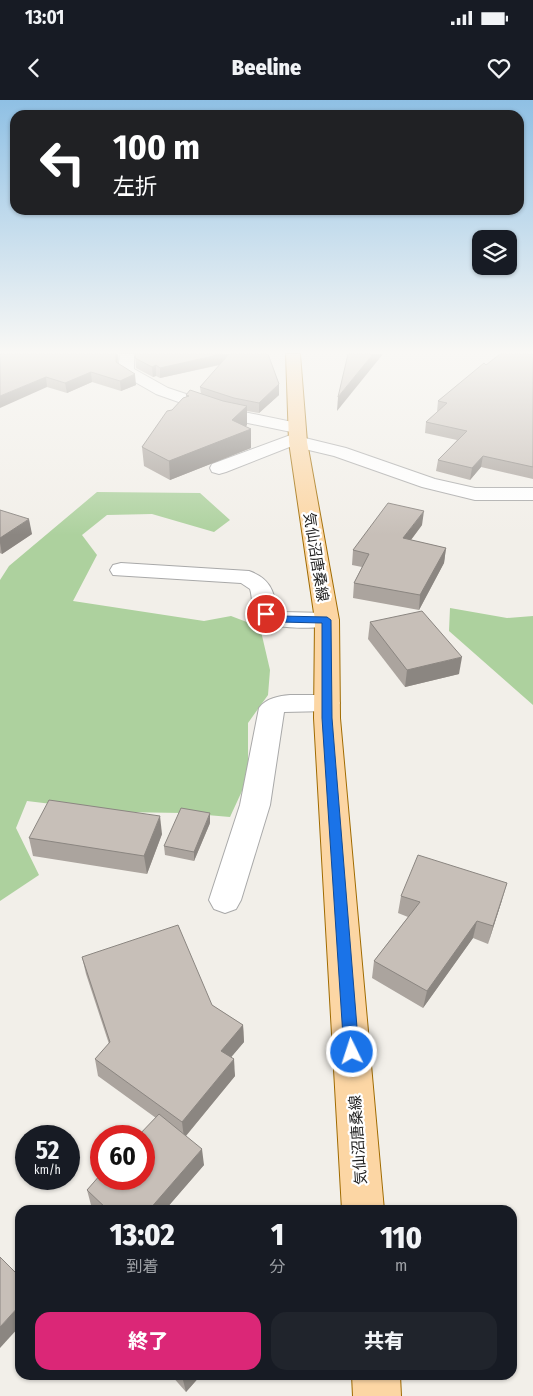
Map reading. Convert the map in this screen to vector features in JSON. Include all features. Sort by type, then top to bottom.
[{"type":"main road","name":"気仙沼唐桑線","points":[[297,414],[297,436],[327,620],[327,703],[363,1205]]},
{"type":"main road","points":[[376,1380],[377,1396]]},
{"type":"street","points":[[231,414],[429,482],[475,494],[533,494]]},
{"type":"street","points":[[218,468],[297,436]]},
{"type":"street","points":[[121,570],[241,576],[255,580],[261,587],[266,614],[280,619],[327,620]]},
{"type":"street","points":[[225,900],[255,805],[272,708],[275,705],[284,704],[327,703]]},
{"type":"green space","points":[[97,492],[200,493],[230,520],[214,532],[152,514],[107,515],[82,535],[97,555],[73,601],[204,621],[231,616],[260,627],[270,670],[268,695],[248,723],[248,778],[230,817],[184,813],[118,812],[27,801],[16,828],[39,875],[0,901],[0,580],[9,566]]},
{"type":"green space","points":[[450,608],[507,618],[533,616],[533,705],[449,631]]},
{"type":"building","points":[[165,414],[238,414],[232,420],[251,429],[169,461],[142,447]]},
{"type":"building","points":[[434,414],[533,414],[533,467],[483,456],[472,468],[438,460],[467,431],[426,422]]},
{"type":"building","points":[[388,503],[424,511],[403,538],[446,548],[420,595],[354,583],[369,554],[353,550]]},
{"type":"building","points":[[0,510],[29,519],[0,538]]},
{"type":"building","points":[[422,611],[462,657],[407,670],[370,622]]},
{"type":"building","points":[[49,800],[160,816],[144,856],[29,838]]},
{"type":"building","points":[[181,808],[210,813],[194,852],[164,846]]},
{"type":"building","points":[[418,855],[507,883],[493,926],[477,921],[427,991],[374,961],[420,902],[401,896]]},
{"type":"building","points":[[178,925],[212,1005],[243,1025],[221,1051],[234,1059],[182,1122],[95,1059],[110,1042],[82,957]]},
{"type":"building","points":[[159,1114],[202,1149],[153,1205],[103,1205],[87,1190],[90,1187],[90,1190],[155,1190],[155,1125],[148,1125]]},
{"type":"building","points":[[0,1257],[15,1272],[15,1310],[0,1327]]},
{"type":"route","points":[[266,614],[280,619],[327,620],[327,718],[352,1052]]}]
